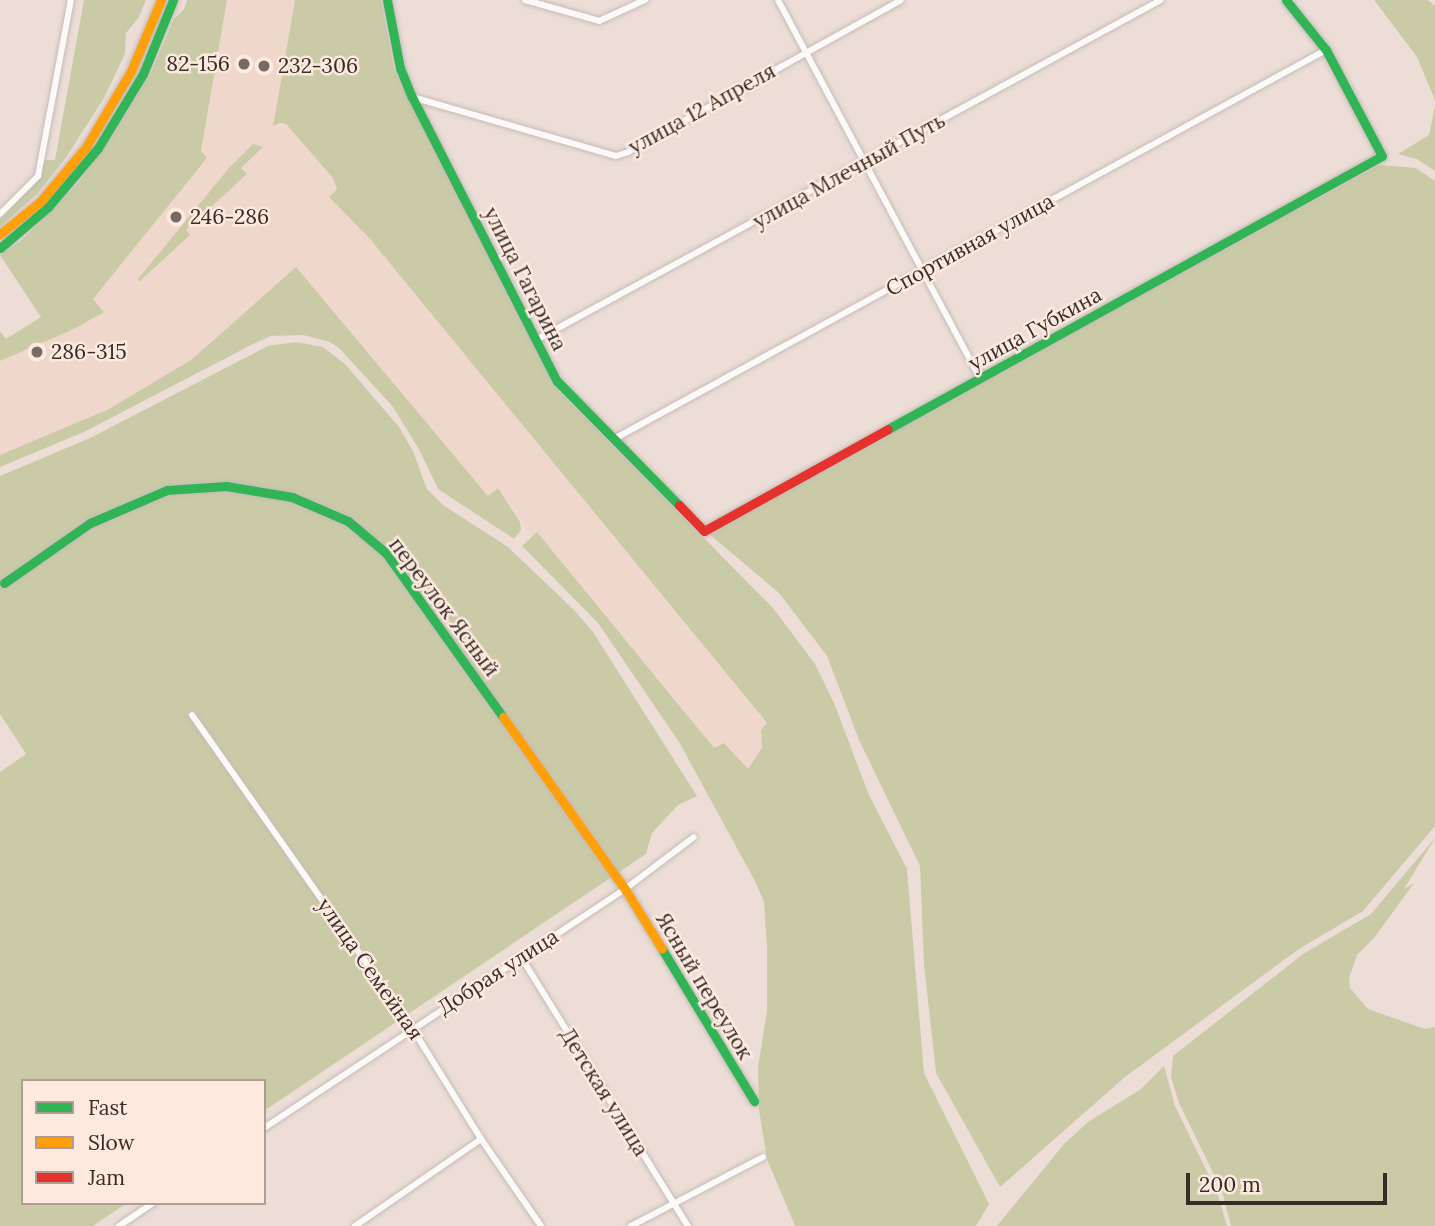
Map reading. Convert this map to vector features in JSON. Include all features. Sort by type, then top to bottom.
[{"type":"street","points":[[0,214],[38,176],[71,0]]},
{"type":"street","points":[[0,233],[40,202],[86,147],[131,71],[161,0]]},
{"type":"street","points":[[0,248],[48,207],[104,140],[144,74],[173,0]]},
{"type":"street","name":"улица Гагарина","points":[[387,0],[400,68],[412,97],[557,381],[704,531]]},
{"type":"street","points":[[525,0],[599,21],[645,0]]},
{"type":"street","points":[[778,0],[980,379]]},
{"type":"street","name":"улица 12 Апреля","points":[[412,97],[616,156],[628,152],[901,0]]},
{"type":"street","name":"улица Млечный Путь","points":[[536,340],[864,164],[1161,0]]},
{"type":"street","points":[[1286,0],[1326,50]]},
{"type":"street","name":"улица Губкина","points":[[704,531],[1382,156],[1326,50]]},
{"type":"street","name":"Спортивная улица","points":[[614,439],[1326,50]]},
{"type":"street","name":"переулок Ясный","points":[[4,583],[90,523],[167,491],[226,486],[292,497],[348,521],[386,553],[625,889]]},
{"type":"street","name":"улица Семейная","points":[[192,715],[412,1028],[481,1139],[541,1226]]},
{"type":"street","name":"Добрая улица","points":[[266,1127],[625,889],[694,837]]},
{"type":"street","name":"Ясный переулок","points":[[625,889],[754,1101]]},
{"type":"street","name":"Детская улица","points":[[521,957],[688,1226]]},
{"type":"street","points":[[355,1226],[481,1139]]},
{"type":"street","points":[[631,1226],[763,1157]]},
{"type":"street","points":[[119,1226],[150,1205]]},
{"type":"shaded area","points":[[227,0],[295,0],[273,127],[286,124],[333,178],[338,189],[330,197],[370,239],[767,724],[761,730],[762,748],[748,769],[724,743],[714,748],[538,533],[531,536],[499,488],[488,497],[296,267],[191,360],[109,409],[0,455],[0,361],[76,328],[104,312],[92,299],[207,159],[201,152]]},
{"type":"green space","points":[[84,0],[146,0],[139,17],[126,33],[125,54],[104,98],[65,159],[37,194],[0,227],[0,217],[41,176],[44,160],[55,160]]},
{"type":"green space","points":[[187,0],[227,0],[201,151],[207,158],[93,299],[104,312],[76,328],[0,361],[0,331],[6,339],[41,317],[0,255],[22,240],[78,183],[110,139],[151,73],[174,19],[184,9]]},
{"type":"green space","points":[[295,0],[381,0],[394,69],[553,385],[773,608],[815,664],[834,703],[869,795],[907,869],[924,1073],[989,1204],[976,1226],[795,1226],[767,1159],[759,1110],[758,1067],[767,1011],[764,902],[679,742],[598,623],[522,546],[537,532],[714,748],[724,743],[748,769],[762,748],[761,730],[767,723],[370,239],[329,197],[337,189],[333,178],[286,124],[279,123],[273,127]]},
{"type":"green space","points":[[1374,0],[1428,0],[1435,6],[1435,100],[1417,57]]},
{"type":"green space","points":[[1435,106],[1435,171],[1417,159],[1398,154],[1429,135]]},
{"type":"green space","points":[[253,144],[263,147],[241,168],[247,174],[186,230],[190,235],[139,282],[138,279],[229,168]]},
{"type":"green space","points":[[1379,165],[1416,168],[1435,181],[1435,826],[1363,911],[1299,949],[1125,1077],[1000,1187],[936,1073],[924,965],[920,866],[859,740],[827,656],[779,593],[708,533]]},
{"type":"green space","points":[[296,267],[488,496],[498,488],[520,522],[521,530],[514,539],[438,489],[420,451],[393,407],[340,349],[330,342],[303,335],[271,336],[84,432],[0,467],[0,455],[109,409],[191,360]]},
{"type":"green space","points":[[295,342],[323,347],[345,364],[399,427],[413,451],[427,489],[443,505],[508,547],[574,610],[593,632],[697,796],[678,805],[652,833],[646,854],[266,1110],[266,1079],[21,1079],[21,1205],[124,1205],[93,1226],[0,1226],[0,772],[26,754],[0,714],[0,476],[90,438],[268,346]]},
{"type":"green space","points":[[1435,838],[1404,889],[1414,883],[1374,938],[1357,955],[1349,978],[1350,988],[1368,1009],[1425,1029],[1435,1027],[1435,1226],[1231,1226],[1222,1191],[1179,1103],[1171,1077],[1173,1056],[1303,954],[1371,914]]},
{"type":"green space","points":[[1164,1066],[1175,1106],[1217,1192],[1227,1226],[997,1226],[1064,1144],[1088,1122],[1141,1089]]},
{"type":"traffic: fast","points":[[0,248],[48,207],[98,148],[143,74],[173,0]]},
{"type":"traffic: fast","points":[[387,0],[400,68],[412,97],[557,381],[679,505]]},
{"type":"traffic: fast","points":[[888,429],[1382,156],[1326,50],[1286,0]]},
{"type":"traffic: fast","points":[[4,583],[90,523],[167,490],[226,486],[292,497],[348,521],[386,553],[503,717]]},
{"type":"traffic: fast","points":[[662,949],[754,1101]]},
{"type":"traffic: slow","points":[[0,234],[40,202],[86,147],[131,71],[161,0]]},
{"type":"traffic: slow","points":[[503,717],[625,889],[662,949]]},
{"type":"traffic: jam","points":[[679,505],[704,531],[888,429]]},
{"type":"place","name":"82-156","points":[[244,64]]},
{"type":"place","name":"232-306","points":[[264,66]]},
{"type":"place","name":"246-286","points":[[176,217]]},
{"type":"place","name":"286-315","points":[[37,352]]}]
